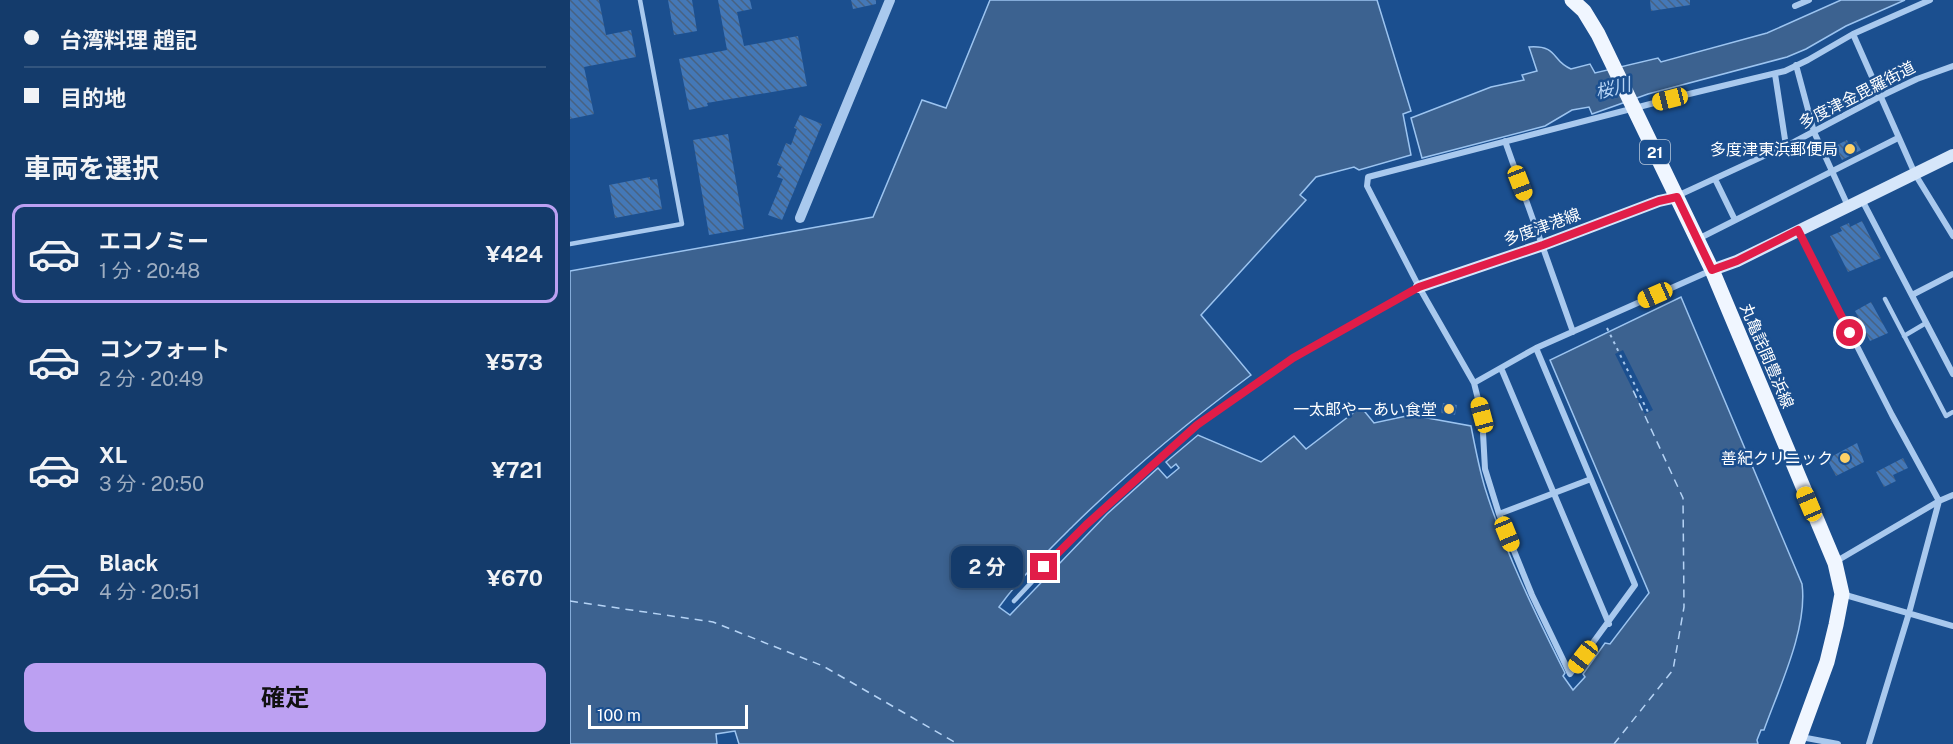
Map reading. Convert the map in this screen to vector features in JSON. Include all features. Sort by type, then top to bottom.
[{"type":"main road","name":"丸亀詫間豊浜線","points":[[1572,0],[1584,11],[1614,67],[1712,270],[1835,562],[1842,594],[1827,662],[1799,740]]},
{"type":"main road","points":[[1712,270],[1737,261],[1953,155]]},
{"type":"main road","name":"多度津港線","points":[[1419,287],[1543,245],[1659,201],[1677,197]]},
{"type":"street","points":[[800,218],[890,0]]},
{"type":"street","points":[[1795,6],[1809,0]]},
{"type":"street","points":[[1536,348],[1635,585],[1609,624],[1570,674],[1532,595],[1499,514],[1485,469],[1482,415],[1474,383],[1419,287],[1367,186],[1368,177],[1633,108],[1775,74],[1808,60],[1853,34],[1930,0]]},
{"type":"street","points":[[1853,34],[1915,174],[1953,236]]},
{"type":"street","points":[[1796,65],[1814,132],[1848,207]]},
{"type":"street","name":"多度津金毘羅街道","points":[[1677,197],[1786,146],[1879,97],[1953,66]]},
{"type":"street","points":[[1775,74],[1786,146]]},
{"type":"street","points":[[1697,240],[1898,138]]},
{"type":"street","points":[[1505,141],[1573,332]]},
{"type":"street","points":[[1715,179],[1735,220]]},
{"type":"street","points":[[1862,200],[1953,374]]},
{"type":"street","points":[[1798,230],[1892,415],[1939,501],[1910,613],[1869,744]]},
{"type":"street","points":[[1474,383],[1536,348],[1712,270]]},
{"type":"street","points":[[1912,296],[1953,274]]},
{"type":"street","points":[[1197,425],[1293,358],[1419,287]]},
{"type":"street","points":[[1501,368],[1609,624]]},
{"type":"street","points":[[1499,514],[1591,479]]},
{"type":"street","points":[[1835,562],[1953,495]]},
{"type":"street","points":[[1842,594],[1953,626]]},
{"type":"street","points":[[1799,740],[1838,744]]},
{"type":"lane","points":[[570,244],[682,224],[640,0]]},
{"type":"lane","points":[[1885,299],[1946,416],[1953,412]]},
{"type":"lane","points":[[1904,336],[1926,323]]},
{"type":"lane","points":[[1014,601],[1086,525],[1197,425]]},
{"type":"path","points":[[1606,328],[1648,412]]},
{"type":"water","points":[[990,0],[1377,0],[1411,111],[1403,114],[1411,155],[1359,170],[1354,167],[1316,177],[1300,195],[1306,200],[1201,315],[1251,375],[1137,466],[1044,555],[999,607],[1010,615],[1107,514],[1158,468],[1167,478],[1179,468],[1176,464],[1171,468],[1166,462],[1198,435],[1261,462],[1294,436],[1306,449],[1361,407],[1374,423],[1411,415],[1471,426],[1483,480],[1511,559],[1565,673],[1563,676],[1573,690],[1585,677],[1583,674],[1605,643],[1610,644],[1649,593],[1550,360],[1681,297],[1802,584],[1803,601],[1797,638],[1764,730],[1761,730],[1757,740],[1758,744],[739,744],[735,731],[716,734],[717,744],[570,744],[570,271],[873,217],[922,100],[946,108]]},
{"type":"water","name":"桜川","points":[[1841,0],[1905,0],[1846,26],[1787,57],[1648,94],[1592,114],[1589,107],[1572,110],[1545,126],[1422,158],[1411,118],[1491,87],[1524,80],[1522,75],[1537,71],[1529,47],[1545,48],[1571,69],[1590,64],[1595,73],[1658,58],[1661,62],[1767,33]]},
{"type":"pier","points":[[1623,350],[1653,410],[1645,414],[1615,354]]},
{"type":"building","points":[[570,0],[599,0],[606,35],[631,30],[636,57],[584,67],[594,114],[570,119]]},
{"type":"building","points":[[668,0],[692,0],[697,31],[674,35]]},
{"type":"building","points":[[718,0],[750,0],[752,9],[737,12],[744,46],[798,36],[807,86],[707,103],[708,106],[689,110],[679,59],[727,50]]},
{"type":"building","points":[[851,0],[876,0],[876,4],[853,9]]},
{"type":"building","points":[[1650,0],[1690,0],[1690,5],[1651,11]]},
{"type":"building","points":[[800,115],[822,124],[782,220],[768,215],[783,179],[777,177],[782,167],[777,165],[786,143],[791,145],[797,129],[794,128]]},
{"type":"building","points":[[728,134],[744,229],[709,235],[693,140]]},
{"type":"building","points":[[1847,140],[1849,145],[1856,141],[1861,150],[1842,160],[1835,146]]},
{"type":"building","points":[[650,177],[650,180],[657,179],[662,209],[615,218],[609,185]]},
{"type":"building","points":[[1862,221],[1881,258],[1848,272],[1830,236],[1842,231],[1840,227],[1849,223],[1850,227]]},
{"type":"building","points":[[1871,302],[1888,333],[1870,341],[1855,311]]},
{"type":"building","name":"一太郎やーあい食堂","points":[[1443,403],[1457,405],[1455,415],[1441,413]]},
{"type":"building","name":"善紀クリニック","points":[[1857,443],[1864,462],[1836,476],[1827,459]]},
{"type":"building","points":[[1903,458],[1908,468],[1893,475],[1896,481],[1884,487],[1876,472]]},
{"type":"ferry route","points":[[1614,744],[1673,670],[1684,607],[1683,498],[1632,388]]},
{"type":"ferry route","points":[[570,601],[713,622],[823,666],[958,744]]},
{"type":"place","name":"多度津東浜郵便局","points":[[1850,149]]},
{"type":"place","name":"一太郎やーあい食堂","points":[[1449,409]]},
{"type":"place","name":"善紀クリニック","points":[[1845,458]]},
{"type":"route","points":[[1044,567],[1144,471],[1197,425],[1293,358],[1419,287],[1543,245],[1659,201],[1677,197],[1712,270],[1737,261],[1798,230],[1850,333]]}]
